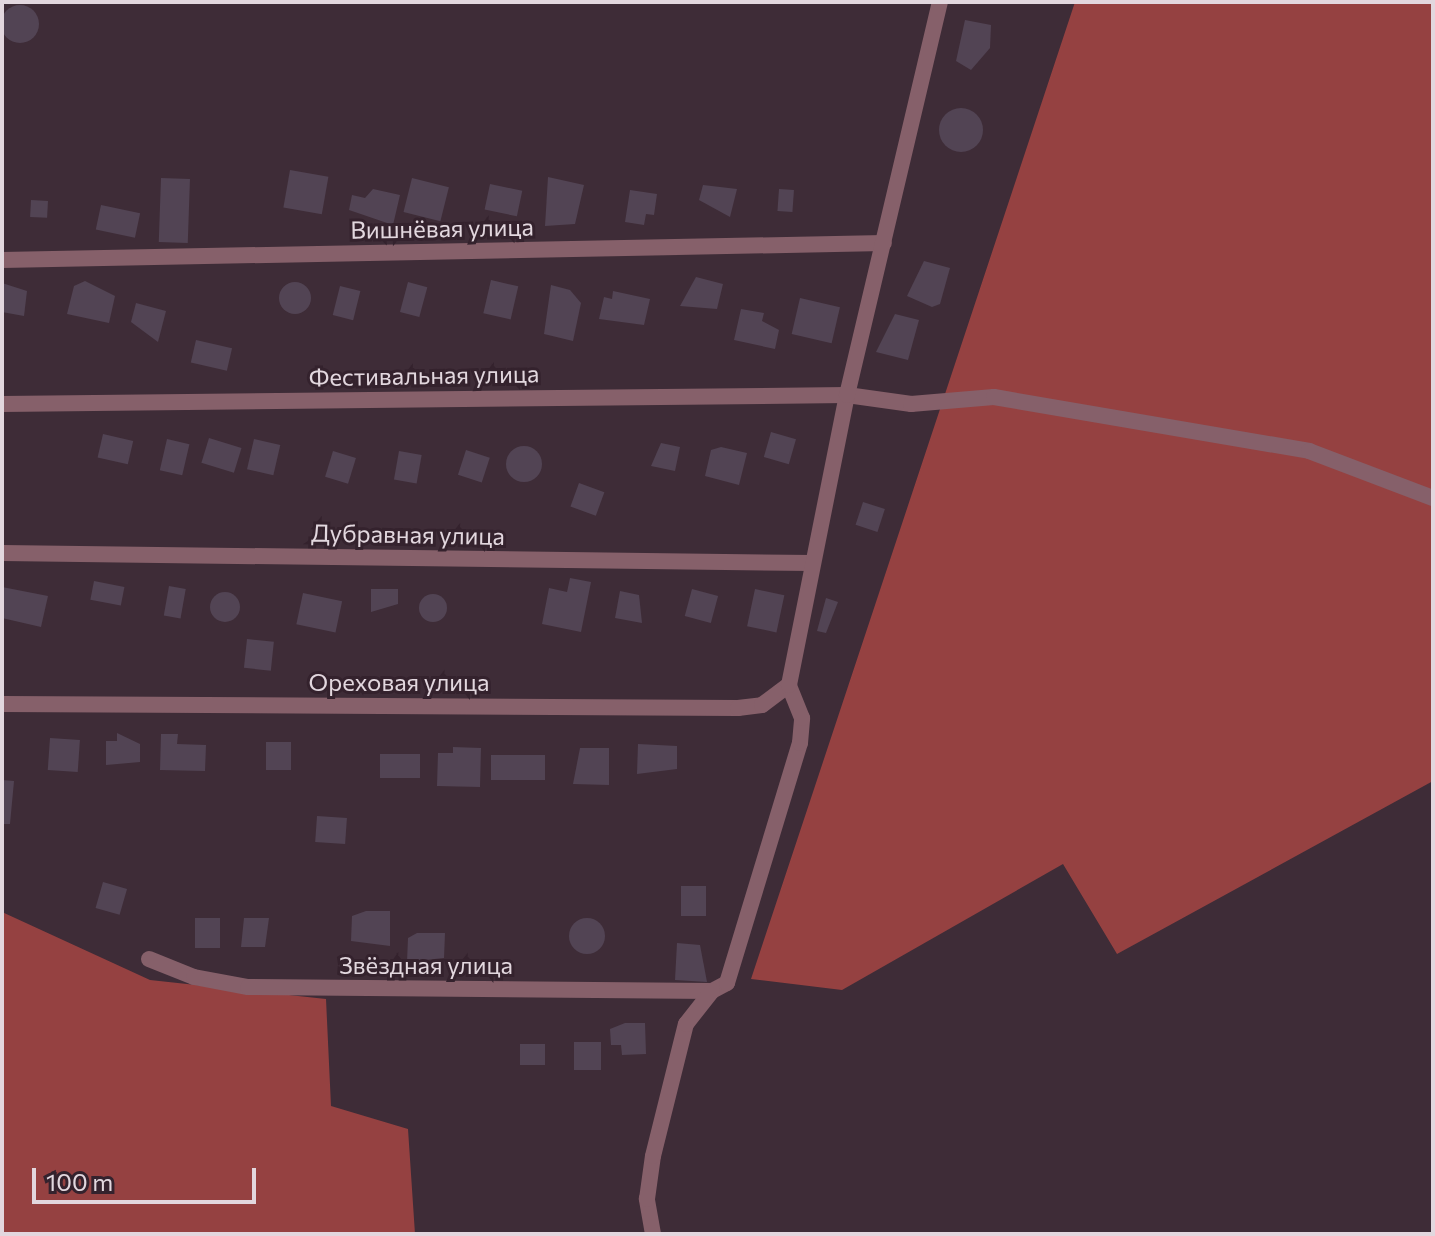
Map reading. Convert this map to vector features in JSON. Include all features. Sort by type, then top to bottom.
[{"type":"street","points":[[653,1234],[647,1199],[653,1156],[686,1024],[709,991],[727,983],[739,957],[796,762],[802,718],[789,685],[847,395],[940,2]]},
{"type":"street","name":"Вишнёвая улица","points":[[2,260],[884,243]]},
{"type":"street","name":"Фестивальная улица","points":[[2,404],[847,395],[911,404],[994,397],[1309,451],[1433,498]]},
{"type":"street","name":"Дубравная улица","points":[[2,553],[813,563]]},
{"type":"street","name":"Ореховая улица","points":[[2,704],[738,708],[762,705],[789,685]]},
{"type":"street","name":"Звёздная улица","points":[[149,959],[194,977],[248,987],[709,991]]},
{"type":"shaded area","points":[[1075,2],[1433,2],[1433,781],[1117,954],[1063,864],[842,990],[751,979]]},
{"type":"shaded area","points":[[2,912],[150,980],[326,999],[331,1106],[408,1129],[415,1234],[2,1234]]},
{"type":"building","points":[[20,5],[33,11],[39,24],[33,37],[20,43],[7,37],[1,24],[7,11]]},
{"type":"building","points":[[965,20],[991,25],[990,48],[971,70],[956,61]]},
{"type":"building","points":[[961,108],[976,115],[983,130],[976,145],[961,152],[946,145],[939,130],[946,115]]},
{"type":"building","points":[[290,170],[328,177],[322,214],[283,207]]},
{"type":"building","points":[[548,177],[584,185],[575,224],[545,226]]},
{"type":"building","points":[[161,178],[190,179],[188,243],[159,242]]},
{"type":"building","points":[[412,178],[449,187],[440,221],[404,212]]},
{"type":"building","points":[[490,184],[522,191],[517,216],[485,209]]},
{"type":"building","points":[[703,185],[737,189],[730,217],[699,200]]},
{"type":"building","points":[[373,189],[400,195],[393,225],[349,210],[352,195],[365,198]]},
{"type":"building","points":[[779,189],[794,190],[792,212],[777,211]]},
{"type":"building","points":[[630,190],[657,194],[654,215],[646,214],[644,225],[625,222]]},
{"type":"building","points":[[31,200],[48,201],[47,218],[30,217]]},
{"type":"building","points":[[101,205],[140,213],[135,238],[96,229]]},
{"type":"building","points":[[924,261],[950,268],[940,304],[932,307],[907,296]]},
{"type":"building","points":[[696,277],[723,284],[717,309],[680,306]]},
{"type":"building","points":[[491,280],[518,286],[511,319],[483,313]]},
{"type":"building","points":[[85,281],[115,296],[109,323],[67,314],[74,286]]},
{"type":"building","points":[[295,282],[306,287],[311,298],[306,309],[295,314],[284,309],[279,298],[284,287]]},
{"type":"building","points":[[408,282],[427,287],[419,317],[400,312]]},
{"type":"building","points":[[2,283],[27,291],[24,316],[2,312]]},
{"type":"building","points":[[551,285],[570,290],[581,303],[573,341],[544,334]]},
{"type":"building","points":[[340,286],[360,291],[353,320],[333,315]]},
{"type":"building","points":[[613,291],[650,299],[644,325],[599,319],[604,297],[612,299]]},
{"type":"building","points":[[800,298],[840,307],[832,343],[792,334]]},
{"type":"building","points":[[136,303],[166,311],[158,342],[131,322]]},
{"type":"building","points":[[741,309],[764,313],[762,321],[779,330],[775,349],[734,340]]},
{"type":"building","points":[[895,314],[919,320],[908,360],[876,352]]},
{"type":"building","points":[[196,340],[232,348],[227,371],[191,362]]},
{"type":"building","points":[[771,432],[796,439],[789,464],[764,457]]},
{"type":"building","points":[[103,434],[133,441],[128,464],[98,457]]},
{"type":"building","points":[[209,438],[242,448],[234,473],[201,463]]},
{"type":"building","points":[[167,439],[189,444],[182,475],[160,470]]},
{"type":"building","points":[[254,439],[280,445],[273,475],[247,469]]},
{"type":"building","points":[[661,443],[680,447],[675,471],[651,466]]},
{"type":"building","points":[[524,446],[537,451],[542,464],[537,477],[524,482],[511,477],[506,464],[511,451]]},
{"type":"building","points":[[721,447],[747,453],[739,485],[705,476],[711,450]]},
{"type":"building","points":[[466,450],[490,458],[482,482],[458,475]]},
{"type":"building","points":[[333,451],[356,458],[348,484],[325,477]]},
{"type":"building","points":[[399,451],[422,455],[417,484],[394,480]]},
{"type":"building","points":[[579,483],[604,492],[596,516],[570,506]]},
{"type":"building","points":[[863,502],[885,509],[877,532],[856,525]]},
{"type":"building","points":[[570,578],[591,582],[581,632],[542,624],[549,588],[567,592]]},
{"type":"building","points":[[94,581],[124,587],[121,606],[90,600]]},
{"type":"building","points":[[169,586],[186,589],[181,618],[164,616]]},
{"type":"building","points":[[2,587],[48,596],[41,627],[2,618]]},
{"type":"building","points":[[371,589],[398,589],[398,604],[371,612]]},
{"type":"building","points":[[692,589],[718,596],[711,623],[685,616]]},
{"type":"building","points":[[755,589],[784,595],[776,632],[747,626]]},
{"type":"building","points":[[620,591],[639,595],[642,623],[615,618]]},
{"type":"building","points":[[225,592],[231,593],[239,601],[239,613],[231,621],[225,622],[219,621],[211,613],[210,607],[211,601],[219,593]]},
{"type":"building","points":[[303,593],[342,601],[335,633],[296,624]]},
{"type":"building","points":[[433,594],[443,598],[447,608],[443,618],[433,622],[423,618],[419,608],[423,598]]},
{"type":"building","points":[[826,598],[838,602],[826,633],[817,631]]},
{"type":"building","points":[[247,639],[274,642],[271,671],[244,668]]},
{"type":"building","points":[[117,733],[140,744],[140,762],[106,765],[106,741],[117,741]]},
{"type":"building","points":[[161,734],[178,734],[177,744],[206,745],[205,771],[160,770]]},
{"type":"building","points":[[50,738],[80,740],[78,772],[48,770]]},
{"type":"building","points":[[266,742],[291,742],[291,770],[266,770]]},
{"type":"building","points":[[638,744],[677,746],[677,769],[637,774]]},
{"type":"building","points":[[453,747],[481,748],[480,787],[437,786],[438,753],[453,753]]},
{"type":"building","points":[[580,748],[609,748],[609,785],[573,784]]},
{"type":"building","points":[[380,754],[420,754],[420,778],[380,778]]},
{"type":"building","points":[[491,755],[545,755],[545,780],[491,780]]},
{"type":"building","points":[[2,780],[14,781],[10,824],[2,824]]},
{"type":"building","points":[[317,816],[347,818],[345,844],[315,842]]},
{"type":"building","points":[[103,882],[127,889],[120,915],[96,908]]},
{"type":"building","points":[[681,886],[706,886],[706,916],[681,916]]},
{"type":"building","points":[[366,911],[390,911],[390,946],[351,941],[352,916]]},
{"type":"building","points":[[195,918],[220,918],[220,948],[195,948]]},
{"type":"building","points":[[244,918],[269,918],[265,947],[241,947]]},
{"type":"building","points":[[587,918],[600,923],[605,936],[600,949],[587,954],[574,949],[569,936],[574,923]]},
{"type":"building","points":[[417,933],[445,933],[444,958],[407,962],[408,938]]},
{"type":"building","points":[[677,943],[700,945],[707,982],[675,980]]},
{"type":"building","points":[[625,1023],[645,1023],[646,1054],[622,1055],[621,1045],[611,1045],[610,1029]]},
{"type":"building","points":[[574,1042],[601,1042],[601,1070],[574,1070]]},
{"type":"building","points":[[520,1044],[545,1044],[545,1065],[520,1065]]}]
